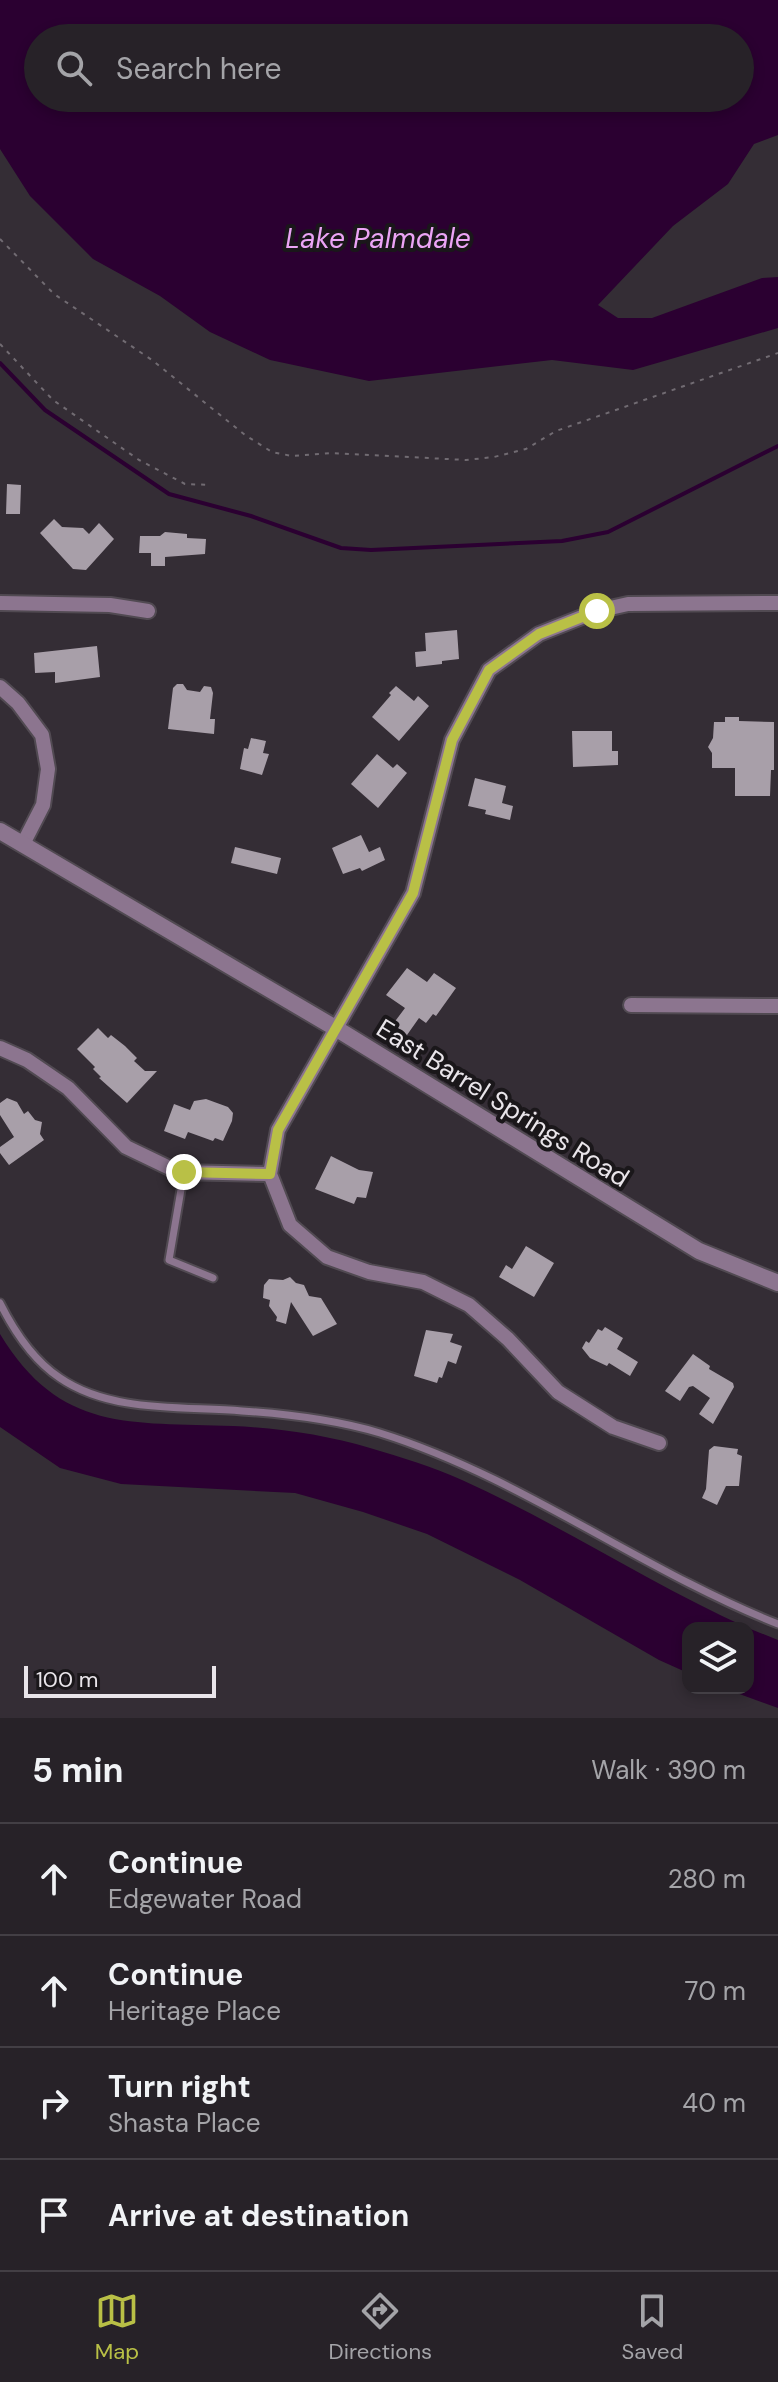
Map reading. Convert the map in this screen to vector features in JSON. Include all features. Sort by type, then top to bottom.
[{"type":"street","points":[[0,603],[110,605],[148,611]]},
{"type":"street","points":[[659,1443],[613,1427],[558,1392],[508,1339],[469,1305],[423,1282],[369,1272],[327,1257],[290,1225],[270,1174],[278,1130],[413,893],[452,740],[489,670],[539,634],[597,611],[628,604],[778,603]]},
{"type":"street","points":[[0,687],[18,703],[42,735],[48,769],[43,805],[23,844]]},
{"type":"street","name":"East Barrel Springs Road","points":[[0,831],[337,1029],[699,1251],[778,1283]]},
{"type":"street","points":[[631,1005],[778,1006]]},
{"type":"street","points":[[0,1048],[27,1060],[68,1088],[126,1147],[178,1172],[270,1174]]},
{"type":"lane","points":[[184,1172],[169,1260],[213,1278]]},
{"type":"lane","points":[[0,1303],[20,1338],[36,1357],[60,1378],[90,1393],[123,1402],[287,1415],[377,1432],[422,1448],[507,1486],[639,1556],[778,1624]]},
{"type":"path","points":[[0,239],[54,294],[152,360],[245,435],[272,452],[292,456],[331,453],[466,460],[494,457],[526,449],[556,431],[778,353]]},
{"type":"path","points":[[0,344],[53,400],[139,460],[185,484],[211,485]]},
{"type":"water","name":"Lake Palmdale","points":[[0,0],[778,0],[778,135],[754,144],[728,184],[673,226],[598,305],[618,318],[652,318],[762,278],[778,277],[778,328],[633,370],[552,360],[369,381],[270,360],[210,332],[160,296],[93,259],[30,196],[0,149]]},
{"type":"water","points":[[0,1334],[23,1366],[47,1390],[73,1406],[100,1416],[130,1421],[302,1433],[354,1443],[405,1459],[451,1475],[498,1497],[735,1622],[682,1622],[682,1670],[520,1580],[427,1534],[295,1493],[121,1484],[60,1468],[0,1427]]},
{"type":"water","points":[[754,1630],[778,1640],[778,1708],[740,1694],[754,1694]]},
{"type":"building","points":[[7,484],[21,485],[20,514],[6,514]]},
{"type":"building","points":[[54,519],[62,527],[83,528],[89,534],[99,523],[114,539],[86,570],[73,569],[40,533]]},
{"type":"building","points":[[165,532],[206,539],[205,554],[165,557],[165,566],[151,566],[151,553],[139,553],[140,536],[160,536]]},
{"type":"building","points":[[457,630],[459,659],[416,667],[415,652],[426,651],[425,633]]},
{"type":"building","points":[[97,646],[100,677],[55,683],[55,672],[35,673],[34,653]]},
{"type":"building","points":[[177,684],[200,692],[204,686],[211,687],[210,719],[215,719],[214,734],[168,729],[173,688]]},
{"type":"building","points":[[396,686],[414,701],[418,696],[429,706],[399,741],[372,717]]},
{"type":"building","points":[[725,717],[739,717],[739,721],[774,722],[774,770],[771,770],[770,796],[735,796],[735,768],[712,768],[712,753],[708,747],[713,738],[714,722],[725,722]]},
{"type":"building","points":[[572,731],[612,731],[612,751],[618,751],[618,765],[573,767]]},
{"type":"building","points":[[251,738],[266,741],[263,753],[269,754],[262,775],[240,769],[244,748],[248,749]]},
{"type":"building","points":[[377,754],[393,768],[397,764],[407,773],[378,808],[351,784]]},
{"type":"building","points":[[475,778],[506,786],[502,803],[513,806],[510,820],[468,806]]},
{"type":"building","points":[[361,835],[369,852],[380,847],[385,860],[362,871],[360,868],[343,874],[332,848]]},
{"type":"building","points":[[235,847],[281,858],[277,874],[231,863]]},
{"type":"building","points":[[407,968],[427,982],[434,973],[456,988],[436,1016],[433,1014],[426,1023],[419,1018],[407,1035],[393,1024],[405,1008],[386,995]]},
{"type":"building","points":[[98,1028],[108,1038],[111,1035],[125,1046],[145,1071],[157,1071],[127,1103],[99,1078],[93,1069],[95,1067],[77,1049]]},
{"type":"building","points":[[7,1098],[17,1102],[24,1114],[28,1111],[35,1120],[42,1122],[40,1134],[44,1140],[9,1165],[0,1153],[0,1147],[14,1137],[0,1115],[0,1103]]},
{"type":"building","points":[[206,1099],[228,1107],[233,1113],[223,1141],[215,1138],[213,1141],[188,1132],[185,1139],[164,1131],[174,1104],[190,1110],[194,1101]]},
{"type":"building","points":[[331,1156],[359,1170],[373,1172],[366,1198],[357,1197],[354,1204],[315,1189]]},
{"type":"building","points":[[526,1246],[554,1263],[534,1297],[499,1277],[506,1265],[512,1269]]},
{"type":"building","points":[[290,1277],[304,1285],[309,1296],[321,1298],[337,1324],[313,1336],[291,1302],[286,1324],[276,1321],[277,1317],[269,1306],[270,1300],[263,1298],[264,1285],[269,1279]]},
{"type":"building","points":[[605,1327],[623,1338],[617,1349],[638,1362],[630,1376],[609,1363],[607,1366],[590,1358],[582,1348],[598,1329],[602,1331]]},
{"type":"building","points":[[426,1330],[453,1334],[450,1342],[462,1346],[456,1364],[448,1361],[437,1383],[414,1376]]},
{"type":"building","points":[[693,1354],[710,1366],[709,1369],[733,1383],[734,1387],[713,1424],[699,1414],[710,1398],[693,1386],[680,1401],[665,1391]]},
{"type":"building","points":[[714,1446],[738,1449],[737,1454],[742,1456],[739,1486],[726,1486],[717,1505],[702,1498],[706,1489],[709,1450]]},
{"type":"waterway","points":[[0,363],[45,410],[169,494],[251,516],[341,548],[371,550],[562,541],[608,532],[778,446]]},
{"type":"route","points":[[184,1172],[270,1174],[278,1130],[413,893],[452,740],[489,670],[539,634],[597,611]]}]
